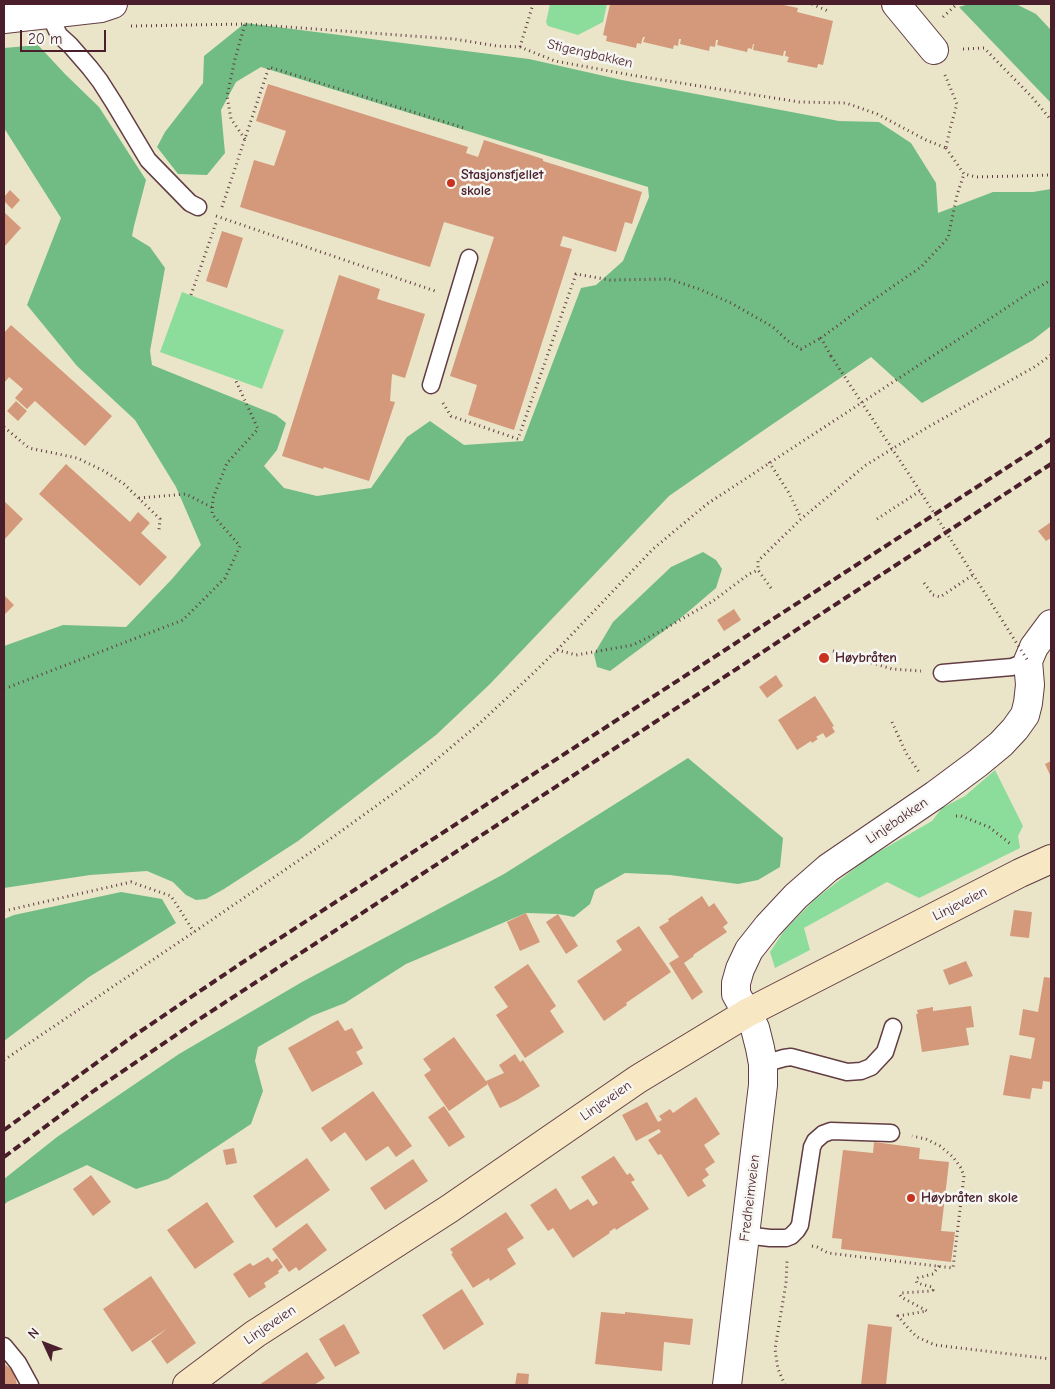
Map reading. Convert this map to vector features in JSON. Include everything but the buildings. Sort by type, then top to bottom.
[{"type":"street","points":[[4,19],[101,8],[113,4]]},
{"type":"street","points":[[896,4],[934,50]]},
{"type":"street","points":[[1028,661],[1034,647],[1051,624]]},
{"type":"street","name":"Linjebakken","points":[[747,1013],[736,994],[736,983],[740,969],[750,950],[768,926],[796,896],[828,868],[935,795],[1001,744],[1015,729],[1028,703],[1030,685],[1028,661]]},
{"type":"street","name":"Linjeveien","points":[[188,1385],[255,1334],[449,1209],[638,1079],[747,1013],[1042,863]]},
{"type":"street","name":"Fredheimveien","points":[[727,1385],[763,1085],[763,1064],[760,1048],[755,1028],[747,1013]]},
{"type":"lane","points":[[50,14],[59,35],[85,62],[104,88],[148,160],[190,203],[198,207]]},
{"type":"lane","points":[[431,386],[469,258]]},
{"type":"lane","points":[[942,673],[1012,667],[1028,661]]},
{"type":"lane","points":[[763,1064],[791,1057],[846,1072],[861,1071],[871,1067],[885,1052],[893,1027]]},
{"type":"lane","points":[[745,1235],[786,1238],[791,1236],[800,1225],[810,1153],[815,1141],[823,1134],[831,1131],[891,1133]]},
{"type":"lane","points":[[4,1346],[18,1363],[30,1385]]},
{"type":"path","points":[[520,46],[533,4]]},
{"type":"path","points":[[812,4],[828,11]]},
{"type":"path","points":[[948,12],[957,4]]},
{"type":"path","points":[[245,139],[231,119],[226,96],[246,24]]},
{"type":"path","name":"Stigengbakken","points":[[130,26],[246,24],[454,39],[496,46],[520,46],[555,61],[630,75],[799,102],[846,103],[878,114],[926,140],[946,148]]},
{"type":"path","points":[[1051,120],[1032,97],[984,48],[934,50],[957,104],[946,148],[964,174],[976,177],[1051,175]]},
{"type":"path","points":[[191,295],[270,67],[464,128]]},
{"type":"path","points":[[431,386],[451,416],[518,439],[576,274],[610,280],[668,280],[699,289],[731,303],[773,327],[788,341],[801,349],[821,338],[921,267],[948,238],[956,195],[964,174]]},
{"type":"path","points":[[198,207],[218,218],[456,298]]},
{"type":"path","points":[[4,1060],[333,837],[412,780],[480,723],[525,681],[653,549],[707,504],[1051,280]]},
{"type":"path","points":[[821,338],[1028,661]]},
{"type":"path","points":[[771,588],[758,570],[758,561],[801,518],[866,465],[928,427],[1036,366],[1051,355]]},
{"type":"path","points":[[4,688],[183,620],[225,578],[240,546],[212,514],[214,498],[227,463],[258,429],[235,379]]},
{"type":"path","points":[[4,427],[30,448],[77,458],[104,471],[124,484],[160,518],[159,530]]},
{"type":"path","points":[[769,462],[801,518]]},
{"type":"path","points":[[877,519],[920,491]]},
{"type":"path","points":[[139,498],[186,494],[213,508]]},
{"type":"path","points":[[557,650],[576,655],[632,644],[661,631],[712,601],[749,574],[758,570]]},
{"type":"path","points":[[924,583],[933,595],[940,597],[973,575]]},
{"type":"path","points":[[833,651],[892,669],[942,673]]},
{"type":"path","points":[[892,722],[906,753]]},
{"type":"path","points":[[951,817],[961,816],[989,827],[1013,846],[1020,848],[1042,863]]},
{"type":"path","points":[[4,911],[131,882],[171,896],[194,932]]},
{"type":"path","points":[[817,1247],[828,1254],[954,1268],[964,1176],[961,1168],[953,1156],[933,1141],[915,1136],[891,1133]]},
{"type":"path","points":[[785,1385],[778,1368],[775,1350],[786,1283],[788,1250],[786,1238]]},
{"type":"path","points":[[939,1266],[933,1274],[916,1280],[917,1283],[932,1287],[933,1290],[901,1293],[900,1295],[927,1311],[898,1316],[917,1337],[935,1345],[1051,1359]]},
{"type":"green space","points":[[550,4],[607,4],[603,22],[578,35],[548,26],[546,22]]},
{"type":"green space","points":[[969,4],[1016,4],[1036,14],[1051,30],[1051,103],[959,7]]},
{"type":"green space","points":[[245,23],[529,59],[622,80],[839,121],[879,122],[911,143],[936,183],[938,213],[993,192],[1033,192],[1051,189],[1051,326],[1033,340],[922,403],[871,357],[669,496],[490,684],[436,735],[298,841],[206,899],[196,900],[186,895],[173,882],[147,871],[90,875],[4,888],[4,646],[63,625],[126,627],[172,579],[201,545],[176,487],[135,420],[77,366],[27,305],[61,218],[4,128],[4,48],[38,45],[99,107],[146,180],[132,236],[150,247],[165,268],[150,351],[152,365],[276,415],[286,423],[277,450],[264,466],[284,488],[317,496],[371,488],[407,437],[430,421],[464,445],[523,441],[581,288],[596,285],[623,261],[649,197],[648,187],[261,67],[236,82],[221,110],[225,153],[207,175],[178,174],[157,147],[165,132],[203,83],[204,56]]},
{"type":"green space","points":[[182,292],[284,330],[262,389],[160,352]]},
{"type":"green space","points":[[703,552],[716,560],[722,569],[716,588],[676,622],[610,671],[597,667],[594,654],[613,622],[671,567]]},
{"type":"green space","points":[[688,758],[783,838],[780,867],[758,880],[738,884],[670,875],[625,873],[595,890],[590,904],[574,917],[558,914],[526,913],[406,964],[345,1003],[312,1016],[258,1047],[255,1061],[263,1091],[251,1124],[168,1179],[136,1189],[87,1165],[4,1205],[4,1179],[57,1137],[179,1054],[302,982],[504,874]]},
{"type":"green space","points":[[995,770],[1023,826],[1018,836],[1020,848],[919,898],[887,882],[804,928],[810,950],[775,968],[770,952],[784,931],[814,900],[868,858],[932,821],[942,808],[965,796]]},
{"type":"green space","points":[[121,892],[162,899],[176,923],[89,977],[4,1041],[4,919],[14,915]]},
{"type":"railway","points":[[4,1130],[132,1037],[240,964],[1051,439]]},
{"type":"railway","points":[[4,1157],[95,1090],[198,1020],[1051,464]]},
{"type":"place","name":"Stasjonsfjellet skole","points":[[451,183]]},
{"type":"place","name":"Høybråten","points":[[824,658]]},
{"type":"place","name":"Høybråten skole","points":[[911,1198]]}]
